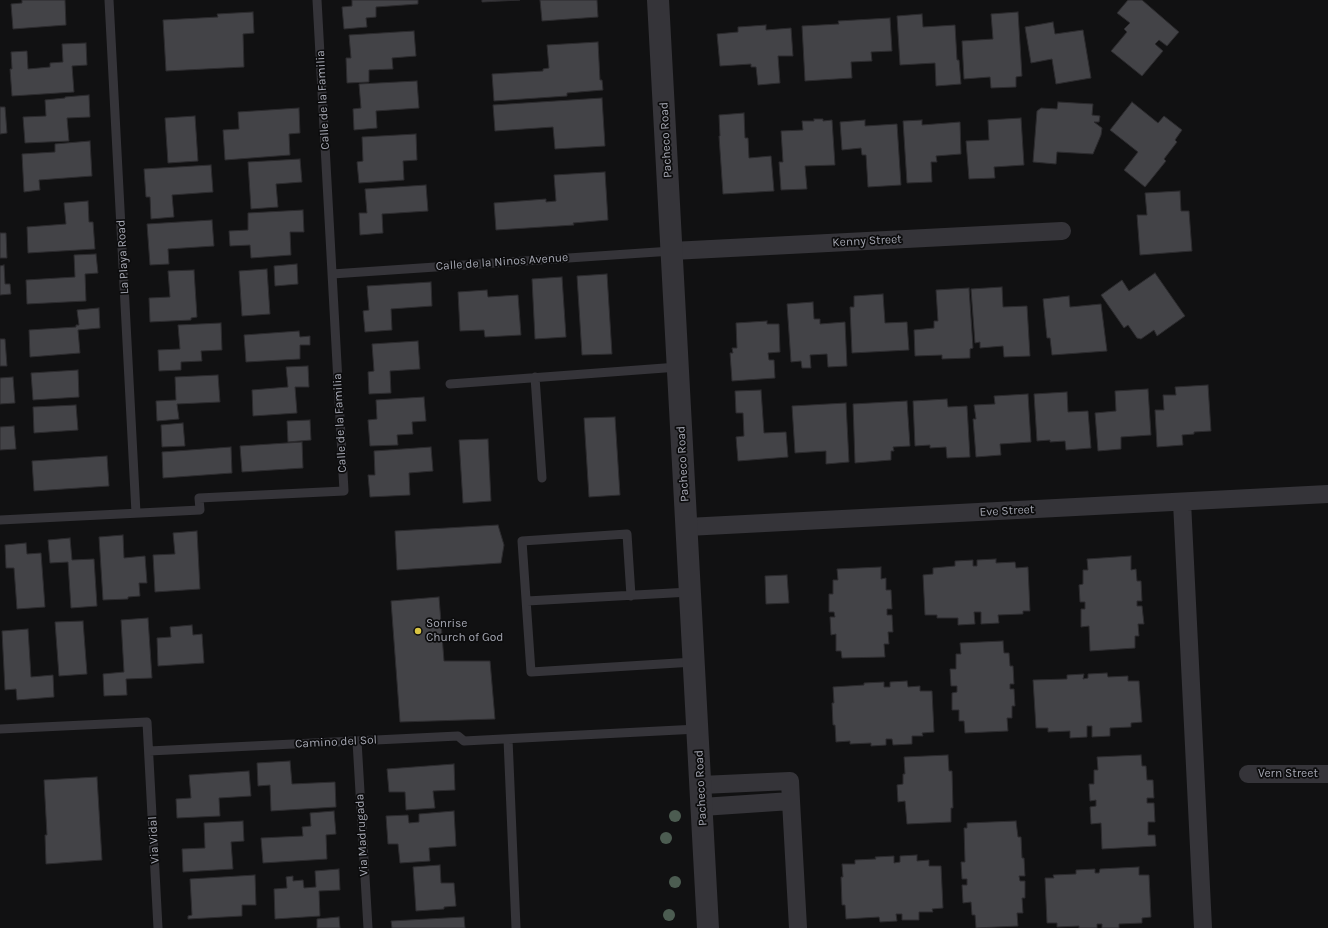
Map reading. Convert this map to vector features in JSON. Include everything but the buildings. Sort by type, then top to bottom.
[{"type":"street","name":"Pacheco Road","points":[[658,0],[708,928]]},
{"type":"street","name":"Kenny Street","points":[[672,251],[1062,231]]},
{"type":"street","name":"Eve Street","points":[[687,527],[1328,494]]},
{"type":"street","points":[[1182,502],[1203,928]]},
{"type":"street","name":"Vern Street","points":[[1248,774],[1328,774]]},
{"type":"street","points":[[701,785],[790,781],[798,928]]},
{"type":"street","points":[[702,807],[791,801]]},
{"type":"lane","name":"La Playa Road","points":[[109,0],[136,513]]},
{"type":"lane","name":"Calle de la Familia","points":[[0,520],[200,510],[199,498],[344,491],[317,0]]},
{"type":"lane","name":"Calle de la Ninos Avenue","points":[[332,274],[672,251]]},
{"type":"lane","points":[[450,384],[678,367]]},
{"type":"lane","points":[[535,377],[542,478]]},
{"type":"lane","points":[[631,596],[627,534],[522,541],[531,672],[694,662]]},
{"type":"lane","points":[[527,601],[690,592]]},
{"type":"lane","points":[[0,730],[147,722],[149,751]]},
{"type":"lane","name":"Camino del Sol","points":[[149,751],[458,736],[464,741],[698,729]]},
{"type":"lane","points":[[508,739],[516,928]]},
{"type":"lane","name":"Via Madrugada","points":[[357,741],[368,928]]},
{"type":"lane","name":"Via Vidal","points":[[149,751],[158,928]]},
{"type":"place","name":"Sonrise Church of God","points":[[418,631]]}]
